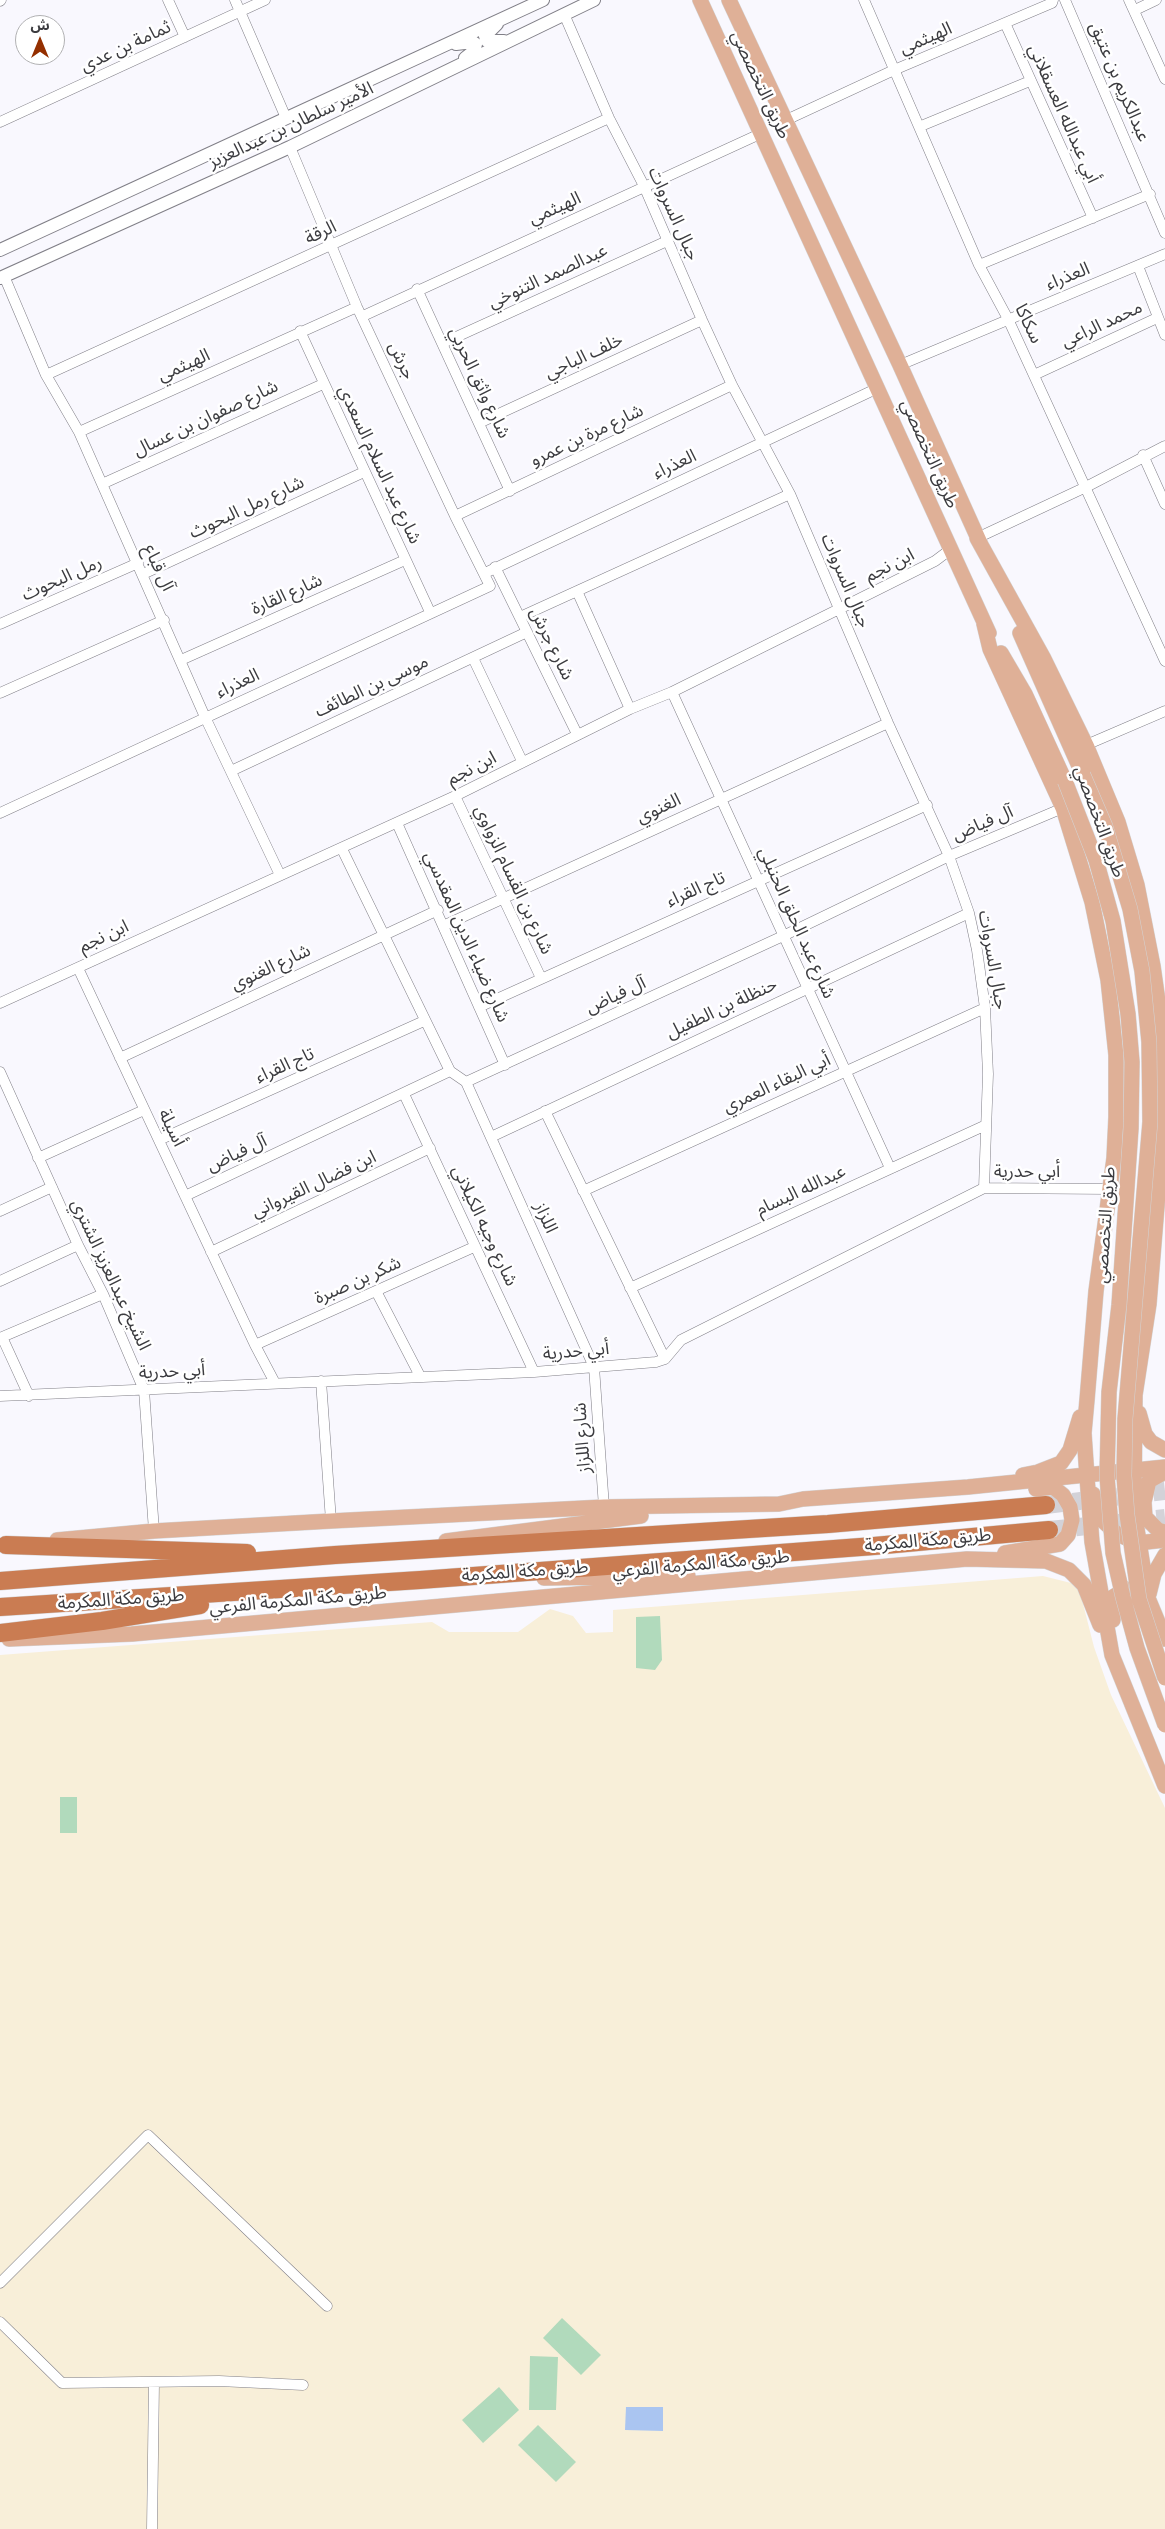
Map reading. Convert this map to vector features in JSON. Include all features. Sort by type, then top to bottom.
[{"type":"highway","name":"طريق مكة المكرمة","points":[[0,1581],[335,1555],[828,1524],[1046,1504]]},
{"type":"highway","name":"طريق مكة المكرمة","points":[[0,1608],[302,1589],[874,1546],[1049,1530]]},
{"type":"highway","points":[[3,1545],[335,1555]]},
{"type":"highway","points":[[0,1633],[102,1622],[302,1589]]},
{"type":"main road","points":[[695,0],[707,15]]},
{"type":"main road","name":"طريق التخصصي","points":[[702,0],[707,15],[984,624],[1025,694],[1066,781],[1096,860],[1113,921],[1128,1014],[1132,1062],[1131,1128],[1119,1305],[1109,1401],[1107,1485],[1113,1553],[1123,1597],[1137,1648],[1165,1725]]},
{"type":"main road","name":"طريق التخصصي","points":[[730,3],[900,365],[1083,775],[1105,826],[1130,909],[1142,971],[1149,1042],[1150,1122],[1125,1419],[1124,1476],[1127,1515],[1139,1599],[1165,1678]]},
{"type":"main road","points":[[977,538],[1044,659],[1086,744],[1118,822],[1137,885],[1164,1028],[1163,1133],[1149,1304],[1135,1395],[1134,1510],[1148,1598],[1165,1639]]},
{"type":"main road","points":[[984,624],[990,649],[1063,808],[1092,902],[1108,980],[1116,1055],[1116,1116],[1110,1189],[1096,1291],[1084,1433],[1087,1477],[1092,1542],[1112,1655],[1165,1786]]},
{"type":"main road","points":[[1135,1395],[1145,1434],[1151,1442],[1165,1450]]},
{"type":"main road","points":[[968,1488],[993,1480],[1038,1472],[1061,1462],[1070,1450],[1087,1400]]},
{"type":"main road","points":[[335,1555],[588,1521],[780,1504],[803,1499],[968,1488],[1087,1477],[1165,1467]]},
{"type":"main road","points":[[1165,1472],[1149,1481],[1144,1502],[1145,1517],[1158,1530],[1165,1532]]},
{"type":"main road","points":[[1087,1477],[1103,1520],[1117,1534],[1138,1543],[1165,1540]]},
{"type":"main road","points":[[967,1560],[1060,1544],[1068,1535],[1072,1520],[1070,1507],[1063,1495],[1053,1487],[996,1492],[968,1488]]},
{"type":"main road","points":[[3,1545],[154,1531],[331,1520],[604,1507],[780,1504]]},
{"type":"main road","points":[[1148,1598],[1154,1574],[1165,1555]]},
{"type":"main road","name":"طريق مكة المكرمة الفرعي","points":[[0,1640],[132,1634],[967,1560],[1046,1561],[1069,1570],[1084,1585],[1112,1655]]},
{"type":"main road","points":[[420,1580],[806,1574]]},
{"type":"main road","points":[[1112,1655],[1113,1596],[1126,1589],[1136,1590],[1148,1598]]},
{"type":"street","points":[[168,0],[185,37]]},
{"type":"street","points":[[235,0],[286,118]]},
{"type":"street","name":"ثمامة بن عدي","points":[[0,122],[265,0]]},
{"type":"street","name":"الأمير سلطان بن عبدالعزيز","points":[[0,250],[544,0]]},
{"type":"street","name":"الأمير سلطان بن عبدالعزيز","points":[[2,277],[290,147],[594,0]]},
{"type":"street","name":"سكاكا","points":[[865,0],[894,70],[921,126],[979,265],[1008,319],[1086,487],[1162,643],[1165,662]]},
{"type":"street","name":"عبدالكريم بن عتيق","points":[[1065,0],[1150,194],[1165,233]]},
{"type":"street","points":[[1129,0],[1165,79]]},
{"type":"street","points":[[1135,10],[1156,0]]},
{"type":"street","name":"الهيثمي","points":[[784,121],[894,70],[1052,1]]},
{"type":"street","name":"جبال السروات","points":[[564,14],[609,118],[644,186],[732,386],[790,494],[888,723],[928,804],[949,856],[969,913],[977,950],[985,1008],[988,1074],[984,1188]]},
{"type":"street","points":[[499,20],[485,36],[487,42],[516,38]]},
{"type":"street","name":"أبي عبدالله العسقلاني","points":[[1005,23],[1093,218]]},
{"type":"street","points":[[437,48],[466,42],[476,44],[474,51],[452,69]]},
{"type":"street","points":[[921,126],[1030,81]]},
{"type":"street","name":"الرقة","points":[[46,375],[609,118]]},
{"type":"street","name":"الهيثمي","points":[[79,432],[300,331],[360,312],[417,289],[762,133]]},
{"type":"street","name":"جرش","points":[[290,147],[360,312],[455,516],[490,586]]},
{"type":"street","points":[[979,265],[1150,194]]},
{"type":"street","name":"عبدالصمد التنوخي","points":[[443,343],[667,240]]},
{"type":"street","name":"العذراء","points":[[900,365],[1165,254]]},
{"type":"street","points":[[1138,266],[1157,318],[1164,331]]},
{"type":"street","name":"آل قباع","points":[[2,277],[46,375],[79,432],[164,620],[205,717],[280,875]]},
{"type":"street","name":"شارع واثق الحربي","points":[[417,289],[510,491]]},
{"type":"street","name":"محمد الراعي","points":[[1034,375],[1157,318]]},
{"type":"street","name":"خلف الباجي","points":[[479,423],[702,320]]},
{"type":"street","name":"شارع عبد السلام السعدي","points":[[300,331],[430,612]]},
{"type":"street","name":"شارع صفوان بن عسال","points":[[102,484],[323,384]]},
{"type":"street","name":"شارع مرة بن عمرو","points":[[455,516],[732,386]]},
{"type":"street","name":"العذراء","points":[[485,573],[878,388]]},
{"type":"street","points":[[977,538],[1086,487],[1165,446]]},
{"type":"street","points":[[1143,456],[1165,504]]},
{"type":"street","name":"شارع رمل البحوث","points":[[143,574],[364,472]]},
{"type":"street","points":[[520,617],[790,494]]},
{"type":"street","name":"ابن نجم","points":[[0,1003],[455,796],[577,734],[672,692],[839,609],[935,561],[951,549]]},
{"type":"street","name":"شارع القارة","points":[[181,660],[405,560]]},
{"type":"street","name":"رمل البحوث","points":[[0,624],[138,563]]},
{"type":"street","name":"شارع جرش","points":[[495,567],[577,734]]},
{"type":"street","name":"العذراء","points":[[0,813],[430,612],[490,586]]},
{"type":"street","points":[[577,591],[630,709]]},
{"type":"street","points":[[0,693],[164,620]]},
{"type":"street","name":"موسى بن الطائف","points":[[232,772],[527,632]]},
{"type":"street","points":[[472,658],[522,761]]},
{"type":"street","name":"شارع عبد الحلق الحنبلي","points":[[672,692],[890,1168]]},
{"type":"street","points":[[1086,744],[1165,711]]},
{"type":"street","name":"الغنوي","points":[[445,925],[888,723]]},
{"type":"street","name":"شارع بن القسام الزواوي","points":[[455,796],[541,978]]},
{"type":"street","name":"تاج القراء","points":[[479,1007],[758,879],[928,804]]},
{"type":"street","name":"آل فياض","points":[[466,1082],[783,936],[949,856],[1063,808]]},
{"type":"street","name":"شارع ضياء الدين المقدسي","points":[[397,823],[445,925],[505,1065]]},
{"type":"street","points":[[342,849],[424,1021],[450,1071],[466,1082]]},
{"type":"street","name":"شارع الغنوي","points":[[120,1058],[382,934],[438,910]]},
{"type":"street","name":"حنظلة بن الطفيل","points":[[491,1137],[807,987],[969,913]]},
{"type":"street","name":"أسيلة","points":[[78,968],[255,1345],[275,1383]]},
{"type":"street","name":"أبي البقاء العمري","points":[[583,1190],[985,1008]]},
{"type":"street","name":"تاج القراء","points":[[159,1140],[424,1021]]},
{"type":"street","name":"آل فياض","points":[[185,1196],[450,1071]]},
{"type":"street","name":"الشيخ عبدالعزيز الشتري","points":[[0,1072],[78,1245],[103,1294],[144,1390],[154,1531]]},
{"type":"street","name":"اللزاز","points":[[466,1082],[594,1367]]},
{"type":"street","name":"شارع وجيه الكيلاني","points":[[404,1094],[534,1372]]},
{"type":"street","points":[[38,1158],[144,1110]]},
{"type":"street","points":[[545,1111],[665,1359]]},
{"type":"street","name":"عبدالله البسام","points":[[630,1288],[986,1125]]},
{"type":"street","name":"ابن فضال القيرواني","points":[[211,1252],[430,1148]]},
{"type":"street","points":[[0,1211],[52,1187]]},
{"type":"street","name":"أبي حدرية","points":[[0,1396],[534,1372],[656,1362],[665,1359],[681,1340],[984,1188],[1110,1189]]},
{"type":"street","points":[[0,1281],[78,1245]]},
{"type":"street","name":"شكر بن صبرة","points":[[255,1345],[474,1247]]},
{"type":"street","points":[[376,1291],[420,1376]]},
{"type":"street","points":[[29,1396],[1,1338],[103,1294]]},
{"type":"street","name":"شارع اللزاز","points":[[594,1367],[604,1507]]},
{"type":"street","points":[[321,1381],[331,1520]]},
{"type":"street","points":[[0,2283],[148,2135],[327,2306]]},
{"type":"street","points":[[0,2322],[62,2383],[219,2381],[303,2385]]},
{"type":"street","points":[[152,2529],[154,2382]]},
{"type":"shaded area","points":[[1043,1576],[1071,1583],[1080,1592],[1094,1647],[1111,1695],[1165,1808],[1165,2529],[0,2529],[0,1655],[432,1622],[449,1632],[518,1632],[550,1609],[573,1616],[586,1633],[613,1632],[613,1610]]},
{"type":"green space","points":[[660,1616],[662,1660],[655,1670],[636,1668],[636,1617]]},
{"type":"green space","points":[[60,1797],[77,1797],[77,1833],[60,1833]]},
{"type":"green space","points":[[562,2318],[601,2355],[581,2375],[543,2338]]},
{"type":"green space","points":[[530,2356],[558,2357],[556,2410],[529,2410]]},
{"type":"green space","points":[[499,2387],[519,2410],[483,2443],[462,2420]]},
{"type":"green space","points":[[538,2425],[576,2462],[556,2482],[518,2445]]},
{"type":"water","points":[[626,2407],[663,2407],[663,2431],[625,2430]]},
{"type":"tunnel","points":[[1046,1505],[1165,1491]]},
{"type":"tunnel","points":[[1049,1530],[1165,1518]]}]
